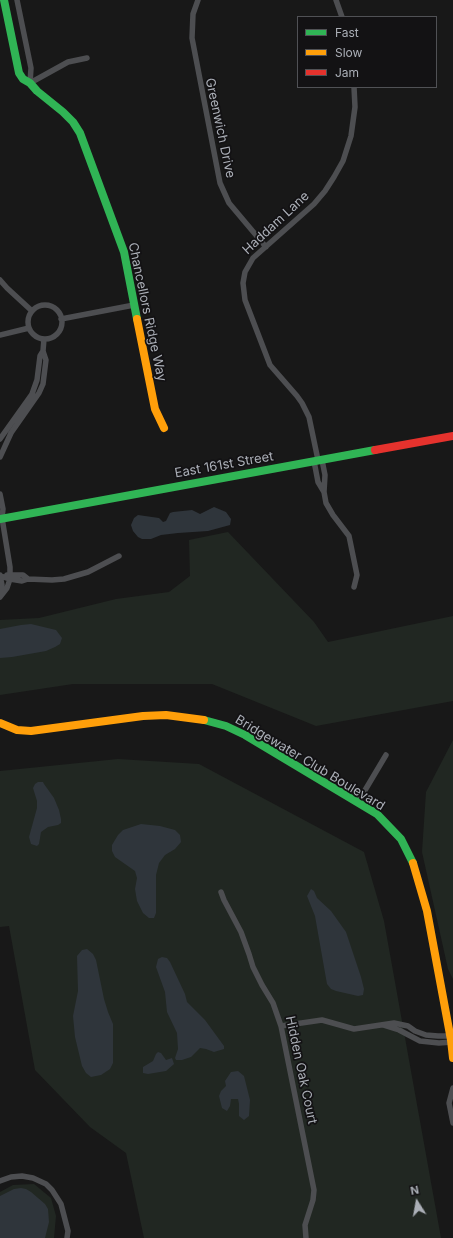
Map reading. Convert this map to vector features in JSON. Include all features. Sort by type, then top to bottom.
[{"type":"street","name":"Chancellors Ridge Way","points":[[4,0],[17,69],[22,79],[30,83],[37,92],[67,116],[82,136],[122,247],[155,409],[164,428]]},
{"type":"street","points":[[17,0],[31,68],[30,83]]},
{"type":"street","name":"Greenwich Drive","points":[[198,0],[193,14],[193,47],[220,183],[229,203],[266,247]]},
{"type":"street","points":[[336,0],[342,16]]},
{"type":"street","points":[[30,83],[68,62],[87,58]]},
{"type":"street","name":"Haddam Lane","points":[[354,88],[355,107],[351,136],[343,161],[325,191],[314,204],[253,258],[247,267],[243,283],[244,296],[270,365],[297,396],[306,409],[311,423],[318,460],[325,475],[324,492],[326,503],[348,536],[357,575],[354,587]]},
{"type":"street","points":[[0,280],[32,311]]},
{"type":"street","points":[[61,319],[134,305]]},
{"type":"street","points":[[40,306],[49,306],[57,311],[61,319],[61,328],[59,332],[52,337],[44,339],[33,334],[29,328],[28,319],[32,311],[40,306]]},
{"type":"street","points":[[0,335],[29,328]]},
{"type":"street","points":[[0,439],[32,394],[37,380],[44,339]]},
{"type":"street","points":[[0,457],[11,434],[40,393],[45,373],[46,360],[43,350]]},
{"type":"street","name":"East 161st Street","points":[[1,519],[453,436]]},
{"type":"street","points":[[0,494],[3,509],[1,519],[9,557],[10,577],[6,588],[0,596]]},
{"type":"street","points":[[0,596],[2,585],[0,576],[10,577],[23,575],[28,579],[52,580],[70,578],[88,572],[119,556]]},
{"type":"street","name":"Bridgewater Club Boulevard","points":[[0,723],[17,730],[31,731],[143,716],[166,715],[199,718],[226,726],[245,735],[377,814],[401,839],[411,856],[427,911],[452,1039],[453,1058]]},
{"type":"street","points":[[358,802],[386,755]]},
{"type":"street","name":"Hidden Oak Court","points":[[221,892],[241,932],[250,954],[253,967],[273,1003],[282,1026],[314,1190],[313,1200],[305,1225],[306,1238]]},
{"type":"street","points":[[282,1026],[317,1020],[328,1020],[354,1029],[389,1023],[398,1023],[408,1026],[415,1031],[432,1036],[452,1039]]},
{"type":"street","points":[[382,1025],[394,1028],[425,1042],[452,1039]]},
{"type":"street","points":[[411,1036],[415,1031]]},
{"type":"street","points":[[453,1088],[449,1103],[453,1123]]},
{"type":"street","points":[[0,1181],[11,1177],[22,1176],[33,1178],[46,1184],[56,1194],[61,1204],[68,1231],[67,1238]]},
{"type":"shaded area","points":[[214,507],[226,512],[231,519],[230,525],[208,531],[161,535],[151,539],[142,539],[133,531],[131,525],[134,518],[138,515],[159,518],[163,522],[166,521],[170,513],[173,512],[192,510],[200,514]]},
{"type":"shaded area","points":[[228,532],[314,622],[328,642],[453,616],[453,701],[316,726],[212,684],[73,684],[0,695],[0,620],[39,618],[116,599],[169,592],[190,576],[189,540]]},
{"type":"shaded area","points":[[31,624],[56,630],[62,638],[60,644],[46,651],[0,658],[0,629]]},
{"type":"shaded area","points":[[453,740],[453,979],[448,969],[422,852],[426,792]]},
{"type":"shaded area","points":[[118,759],[199,764],[364,852],[384,921],[441,1238],[144,1238],[126,1153],[90,1127],[35,1070],[9,926],[0,927],[0,771]]},
{"type":"shaded area","points":[[38,782],[43,782],[54,798],[59,810],[61,823],[48,827],[41,832],[39,844],[37,846],[31,844],[29,837],[37,808],[37,801],[33,788]]},
{"type":"shaded area","points":[[141,824],[160,826],[175,830],[180,835],[181,842],[175,849],[165,855],[159,863],[156,875],[156,913],[154,918],[149,918],[143,913],[137,901],[135,889],[137,878],[135,871],[115,857],[112,851],[112,845],[123,830]]},
{"type":"shaded area","points":[[311,889],[314,891],[317,898],[331,911],[346,932],[361,977],[364,989],[363,995],[358,996],[336,991],[331,989],[327,984],[315,916],[307,896]]},
{"type":"shaded area","points":[[87,949],[93,954],[96,960],[104,999],[113,1024],[113,1063],[110,1069],[101,1075],[91,1077],[86,1073],[82,1066],[75,1037],[73,1016],[78,991],[77,956],[82,950]]},
{"type":"shaded area","points":[[162,957],[167,958],[170,962],[185,994],[187,1002],[205,1020],[224,1046],[224,1049],[214,1052],[200,1048],[191,1057],[176,1060],[175,1058],[178,1049],[177,1033],[167,1012],[165,992],[156,967],[158,959]]},
{"type":"shaded area","points":[[158,1052],[161,1053],[166,1060],[172,1058],[174,1064],[166,1071],[148,1074],[143,1073],[143,1067],[153,1061]]},
{"type":"shaded area","points":[[238,1071],[244,1076],[250,1100],[249,1116],[244,1120],[239,1116],[238,1099],[231,1099],[230,1106],[227,1111],[222,1108],[219,1096],[221,1091],[226,1086],[225,1081],[231,1072]]},
{"type":"shaded area","points":[[34,1184],[51,1198],[56,1216],[54,1238],[0,1238],[0,1192],[13,1185]]},
{"type":"shaded area","points":[[21,1188],[31,1192],[45,1204],[48,1209],[49,1222],[45,1238],[0,1238],[0,1196],[14,1189]]},
{"type":"traffic: fast","points":[[4,0],[19,73],[23,79],[30,83],[37,91],[63,112],[73,122],[80,133],[124,252],[137,319]]},
{"type":"traffic: fast","points":[[0,519],[375,450]]},
{"type":"traffic: fast","points":[[204,720],[226,726],[245,735],[377,814],[401,839],[413,863]]},
{"type":"traffic: slow","points":[[137,319],[155,409],[164,428]]},
{"type":"traffic: slow","points":[[0,723],[17,730],[31,731],[143,716],[166,715],[204,720]]},
{"type":"traffic: slow","points":[[413,863],[427,911],[453,1058]]},
{"type":"traffic: jam","points":[[375,450],[453,436]]}]
